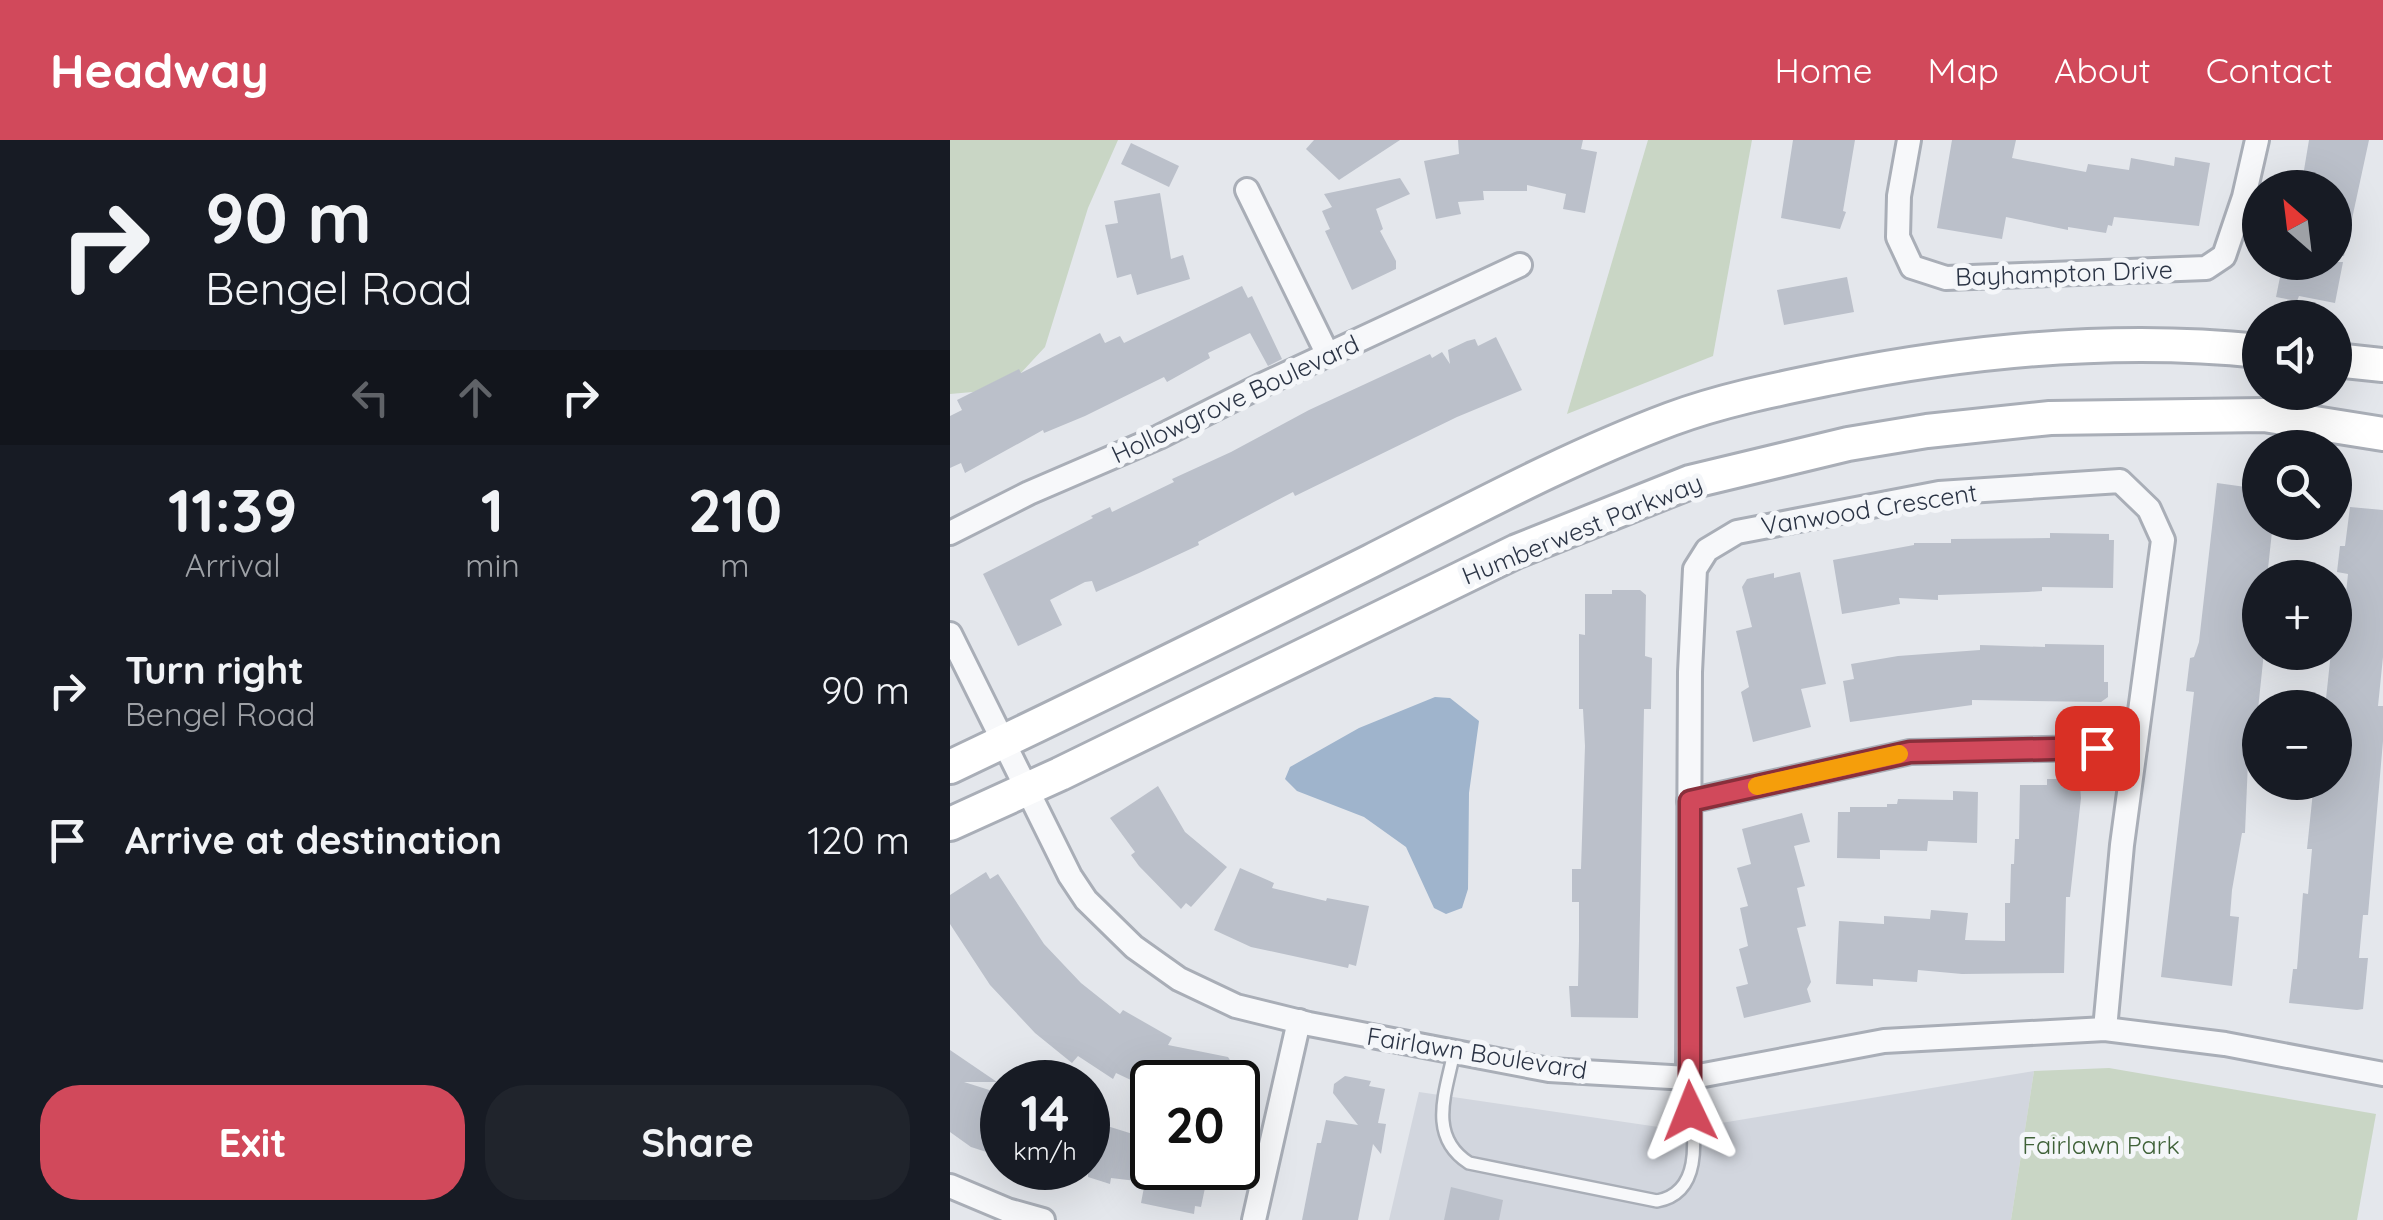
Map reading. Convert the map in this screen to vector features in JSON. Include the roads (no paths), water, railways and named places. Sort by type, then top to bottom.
[{"type":"main road","points":[[950,767],[1524,483],[1674,418],[1771,390],[1885,368],[2022,350],[2202,345],[2242,350]]},
{"type":"main road","points":[[2352,362],[2383,365]]},
{"type":"main road","name":"Humberwest Parkway","points":[[950,824],[1517,550],[1690,482],[1848,444],[2050,418],[2264,416],[2383,434]]},
{"type":"street","name":"Bayhampton Drive","points":[[1909,140],[1899,196],[1898,237],[1912,267],[1946,278],[2206,268],[2224,256],[2244,198],[2257,140]]},
{"type":"street","points":[[1247,190],[1328,356]]},
{"type":"street","name":"Hollowgrove Boulevard","points":[[950,533],[1029,492],[1159,438],[1520,265]]},
{"type":"street","name":"Vanwood Crescent","points":[[1688,1078],[1694,569],[1707,550],[1737,532],[1939,493],[2120,480],[2150,509],[2163,540],[2135,746],[2106,1029]]},
{"type":"street","name":"Fairlawn Boulevard","points":[[950,634],[1070,876],[1086,900],[1134,946],[1178,979],[1236,1006],[1549,1070],[1688,1078],[1884,1041],[2106,1029],[2225,1044],[2383,1074]]},
{"type":"street","points":[[1690,801],[1910,752],[2135,746]]},
{"type":"street","points":[[1254,1220],[1299,1021]]},
{"type":"street","points":[[950,1186],[1043,1220]]},
{"type":"lane","points":[[1454,1052],[1441,1118],[1443,1132],[1457,1155],[1469,1163],[1657,1201],[1679,1193],[1692,1173],[1688,1078]]},
{"type":"water","points":[[1435,697],[1450,698],[1479,721],[1469,793],[1468,889],[1462,908],[1446,914],[1434,908],[1406,847],[1364,817],[1297,791],[1285,779],[1290,767],[1359,728]]},
{"type":"park label","name":"Fairlawn Park","points":[[2101,1145]]}]
